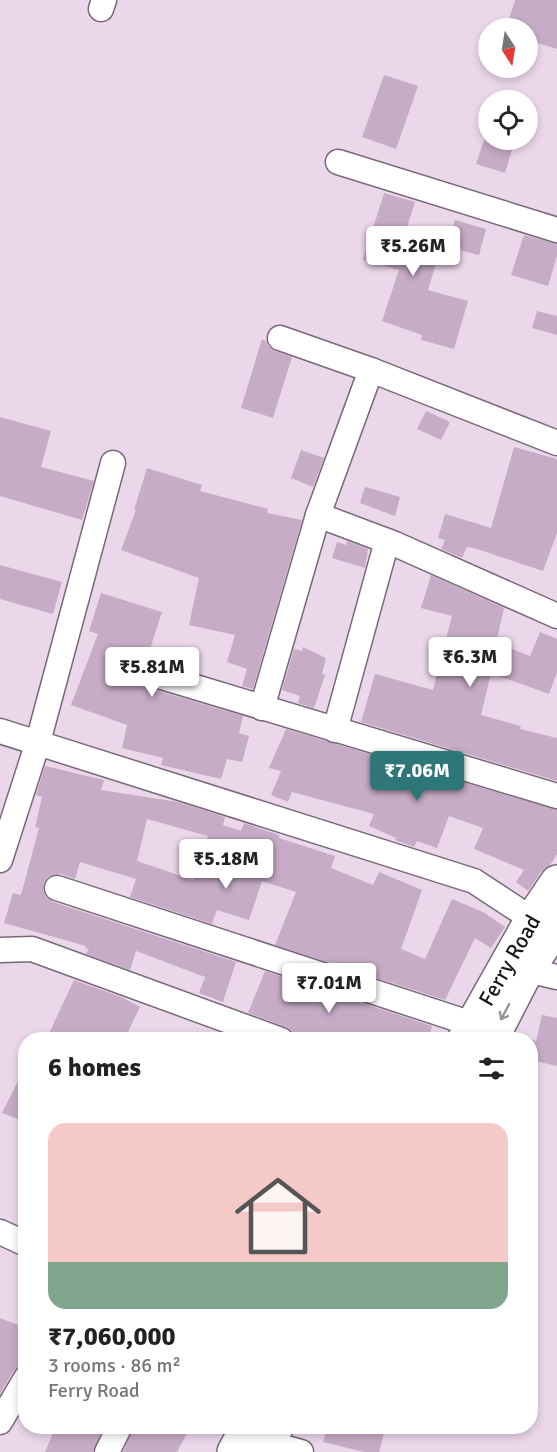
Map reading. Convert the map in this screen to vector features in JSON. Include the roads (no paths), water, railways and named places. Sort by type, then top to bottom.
[{"type":"street","points":[[338,162],[557,230]]},
{"type":"street","points":[[280,338],[371,370],[557,443]]},
{"type":"street","points":[[262,708],[318,515],[371,370]]},
{"type":"street","points":[[0,860],[38,742],[113,463]]},
{"type":"street","points":[[318,515],[387,541],[557,616]]},
{"type":"street","points":[[335,730],[387,541]]},
{"type":"street","points":[[142,670],[557,796]]},
{"type":"street","points":[[0,731],[474,881],[544,923]]},
{"type":"street","name":"Ferry Road","points":[[478,1032],[531,970],[557,882]]},
{"type":"street","points":[[57,888],[470,1032]]},
{"type":"street","points":[[0,951],[32,949],[259,1032]]},
{"type":"street","points":[[0,1232],[18,1240]]},
{"type":"street","points":[[0,1422],[18,1392]]},
{"type":"street","points":[[107,1452],[116,1434]]},
{"type":"street","points":[[256,1438],[301,1452]]}]
